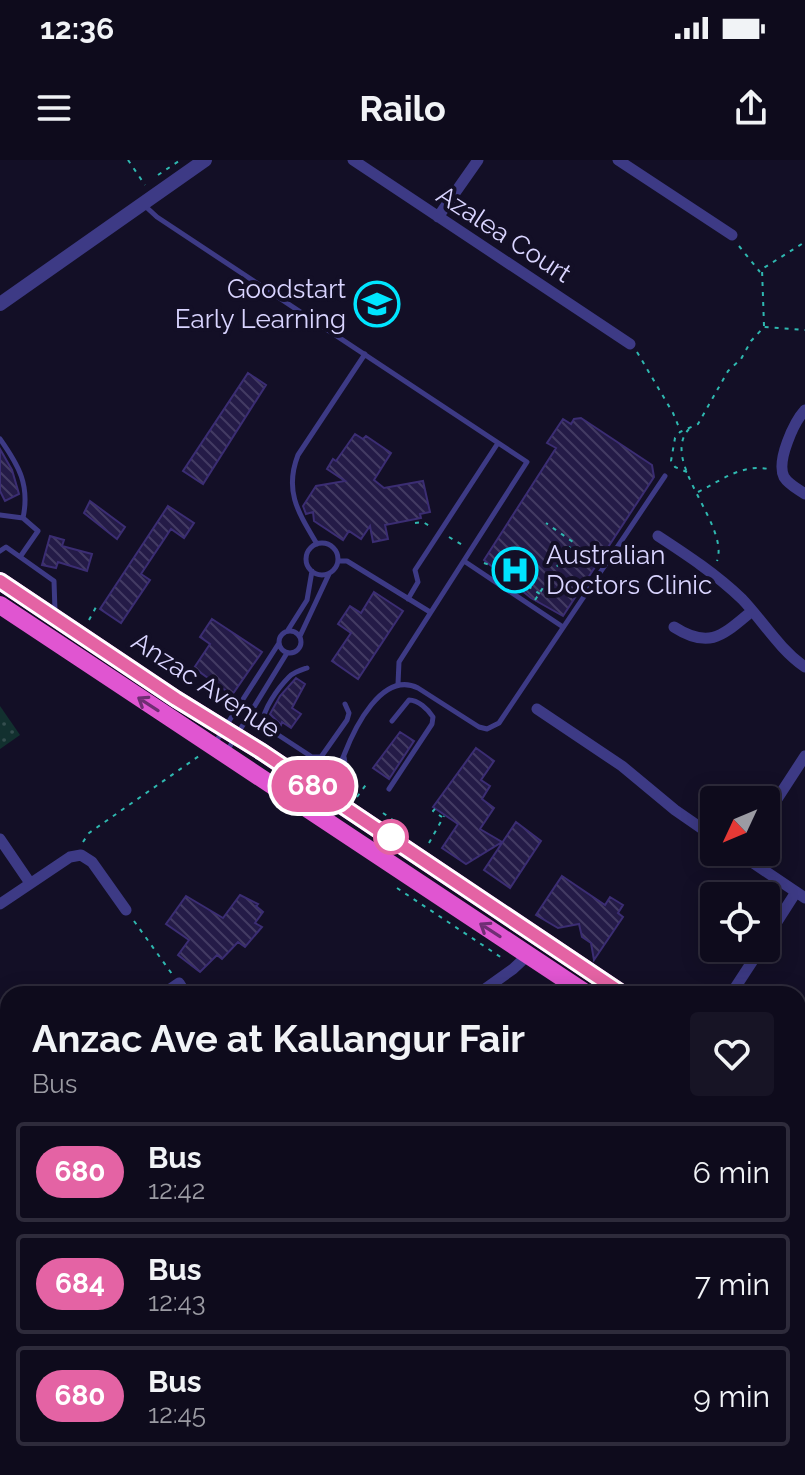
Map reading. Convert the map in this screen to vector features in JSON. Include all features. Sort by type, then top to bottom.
[{"type":"highway","name":"Anzac Avenue","points":[[0,581],[329,796],[611,986]]},
{"type":"highway","name":"Anzac Avenue","points":[[0,605],[213,752],[317,816],[575,986]]},
{"type":"street","points":[[0,304],[205,160]]},
{"type":"street","name":"Azalea Court","points":[[353,160],[630,344]]},
{"type":"street","points":[[438,217],[478,160]]},
{"type":"street","points":[[618,160],[732,235]]},
{"type":"street","points":[[805,410],[791,432],[782,472],[787,481],[805,494]]},
{"type":"street","points":[[658,536],[713,573],[752,611],[790,656],[805,667]]},
{"type":"street","points":[[674,627],[694,638],[712,639],[752,611]]},
{"type":"street","points":[[537,709],[622,766],[700,827]]},
{"type":"street","points":[[780,794],[805,756]]},
{"type":"street","points":[[0,839],[30,883]]},
{"type":"street","points":[[0,904],[70,857],[81,855],[92,862],[126,910]]},
{"type":"street","points":[[759,866],[801,895],[780,921]]},
{"type":"street","points":[[489,986],[528,955]]},
{"type":"street","points":[[736,986],[752,962]]},
{"type":"street","points":[[175,986],[179,983],[181,986]]},
{"type":"lane","points":[[143,204],[157,217],[527,462],[399,662],[398,684]]},
{"type":"lane","points":[[317,544],[304,523],[290,486],[292,471],[298,455],[365,354]]},
{"type":"lane","points":[[0,439],[28,495],[23,518]]},
{"type":"lane","points":[[408,599],[418,582],[415,570],[498,443]]},
{"type":"lane","points":[[317,816],[329,796],[348,741],[385,690],[398,684],[411,684],[479,727],[494,727],[665,476]]},
{"type":"lane","points":[[0,515],[23,518],[38,531],[20,557]]},
{"type":"lane","points":[[213,752],[287,653],[298,651],[300,636],[338,561],[330,545],[317,544],[306,557],[307,565],[320,575],[329,574]]},
{"type":"lane","points":[[3,549],[54,581],[57,620]]},
{"type":"lane","points":[[338,561],[347,561],[430,612]]},
{"type":"lane","points":[[464,561],[563,627]]},
{"type":"lane","points":[[213,752],[230,732],[280,637],[307,600],[312,571]]},
{"type":"lane","points":[[287,631],[300,636]]},
{"type":"lane","points":[[279,643],[287,653]]},
{"type":"lane","points":[[307,668],[286,680],[263,715],[263,725],[312,757],[321,757],[347,720],[349,713],[345,704]]},
{"type":"lane","points":[[389,789],[432,724],[433,717],[429,711],[409,700],[392,721]]},
{"type":"lane","points":[[317,816],[329,796],[345,783],[347,770],[344,756]]},
{"type":"path","points":[[128,160],[145,185]]},
{"type":"path","points":[[687,472],[675,467],[671,461],[675,438],[680,432],[698,424],[728,371],[741,359],[764,327],[761,273],[732,235]]},
{"type":"path","points":[[761,273],[766,266],[805,242]]},
{"type":"path","points":[[764,327],[805,330]]},
{"type":"path","points":[[630,344],[648,368],[680,432]]},
{"type":"path","points":[[690,428],[684,434],[682,448],[687,472],[720,546],[713,573]]},
{"type":"path","points":[[697,493],[721,478],[753,467],[782,472]]},
{"type":"path","points":[[541,591],[573,542],[546,523]]},
{"type":"path","points":[[86,624],[96,607]]},
{"type":"path","points":[[81,855],[89,833],[213,752]]},
{"type":"path","points":[[355,799],[368,782]]},
{"type":"path","points":[[428,844],[444,817],[433,811],[435,809]]},
{"type":"path","points":[[389,882],[500,958],[509,961]]},
{"type":"path","points":[[126,910],[179,983]]},
{"type":"green space","points":[[0,706],[20,735],[0,749]]},
{"type":"building","points":[[248,373],[266,385],[203,484],[183,471]]},
{"type":"building","points":[[581,418],[652,465],[654,477],[563,616],[531,598],[484,560],[556,448],[547,443],[563,419],[571,424],[574,419]]},
{"type":"building","points":[[355,434],[363,439],[366,436],[391,453],[374,480],[384,488],[423,481],[430,512],[420,514],[421,518],[385,525],[388,539],[373,542],[370,526],[361,539],[349,531],[343,540],[314,521],[313,512],[306,514],[303,506],[316,486],[345,481],[327,469]]},
{"type":"building","points":[[0,449],[12,470],[19,494],[5,501],[0,491]]},
{"type":"building","points":[[90,501],[125,527],[117,539],[84,513]]},
{"type":"building","points":[[168,506],[194,523],[184,538],[171,529],[141,574],[150,580],[121,623],[100,609]]},
{"type":"building","points":[[50,536],[64,540],[62,546],[92,554],[87,571],[58,562],[56,568],[42,565]]},
{"type":"building","points":[[374,592],[403,611],[358,679],[332,661],[351,633],[338,624],[350,606],[361,613]]},
{"type":"building","points":[[212,619],[262,652],[232,695],[194,668],[210,644],[200,637]]},
{"type":"building","points":[[296,678],[305,684],[292,708],[301,714],[291,728],[282,722],[281,725],[270,714],[280,696]]},
{"type":"building","points":[[400,732],[414,741],[389,779],[373,768]]},
{"type":"building","points":[[476,748],[494,761],[481,780],[490,786],[482,799],[494,808],[480,829],[502,842],[466,864],[442,848],[458,824],[433,807]]},
{"type":"building","points":[[516,822],[541,841],[510,888],[484,870]]},
{"type":"building","points":[[562,876],[605,905],[610,897],[623,905],[618,913],[623,917],[594,960],[591,943],[582,937],[579,924],[558,928],[536,915]]},
{"type":"building","points":[[240,895],[258,904],[256,906],[263,912],[255,923],[262,927],[245,947],[238,942],[222,959],[217,955],[200,972],[178,955],[189,940],[166,924],[186,896],[223,918]]},
{"type":"bus line","name":"680","points":[[0,581],[452,877],[611,986]]},
{"type":"place","name":"Goodstart Early Learning","points":[[377,304]]},
{"type":"place","name":"Australian Doctors Clinic","points":[[515,570]]}]
